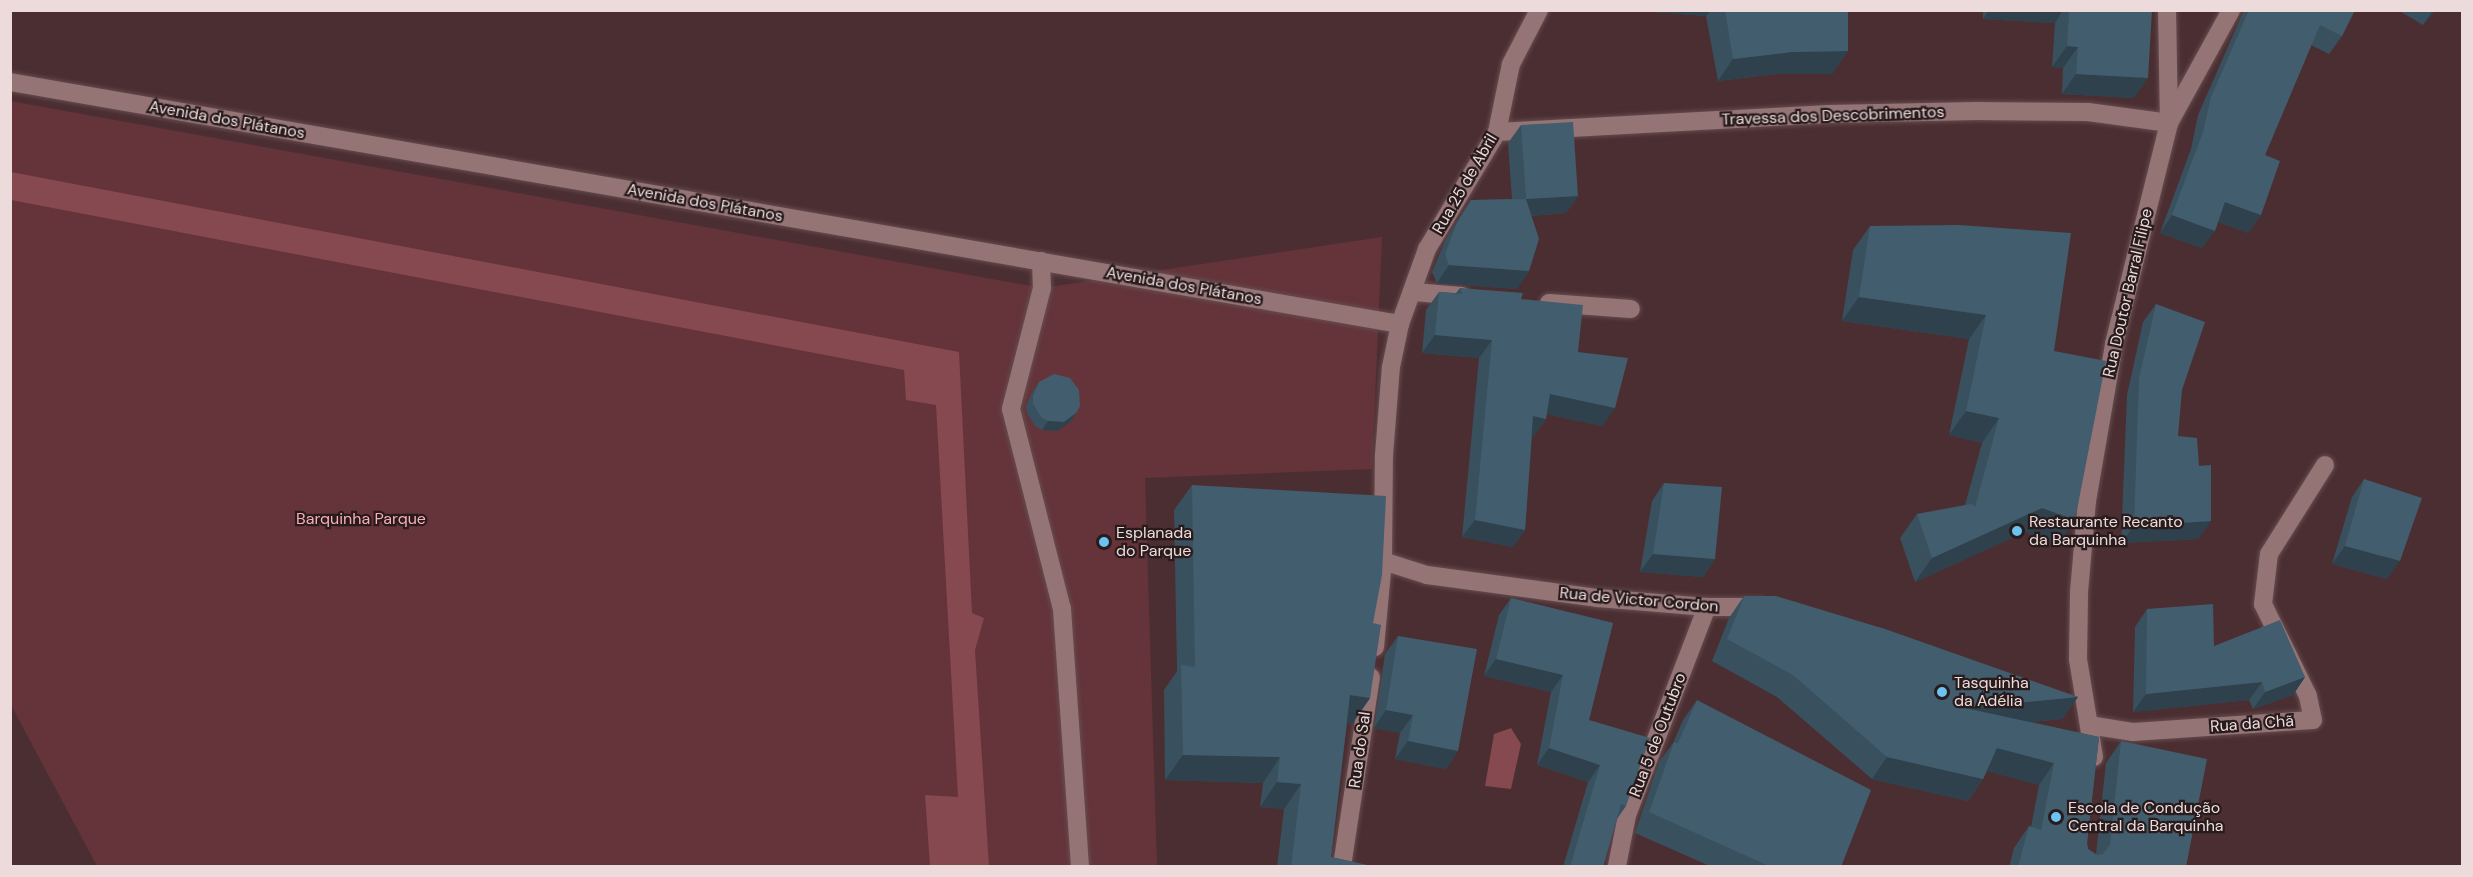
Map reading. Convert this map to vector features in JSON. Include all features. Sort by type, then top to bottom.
[{"type":"street","name":"Rua 25 de Abril","points":[[1400,324],[1414,292],[1427,249],[1497,132],[1511,64],[1539,10]]},
{"type":"street","name":"Rua Doutor Barral Filipe","points":[[2094,772],[2095,761],[2078,659],[2087,501],[2114,344],[2169,123],[2167,10]]},
{"type":"street","points":[[2169,123],[2231,10]]},
{"type":"street","name":"Avenida dos Plátanos","points":[[10,82],[1400,324]]},
{"type":"street","name":"Travessa dos Descobrimentos","points":[[1497,132],[1829,114],[1966,111],[2088,112],[2169,123]]},
{"type":"street","points":[[1041,261],[1042,288],[1011,409],[1062,609],[1080,867]]},
{"type":"street","points":[[1414,292],[1484,298]]},
{"type":"street","points":[[1531,301],[1631,309]]},
{"type":"street","name":"Rua do Sal","points":[[1342,867],[1378,625],[1383,561],[1384,455],[1391,367],[1400,324]]},
{"type":"street","name":"Rua da Chã","points":[[2089,725],[2133,732],[2313,720],[2308,696],[2263,604],[2269,554],[2325,465]]},
{"type":"street","name":"Rua de Victor Cordon","points":[[1383,561],[1427,575],[1598,598],[1707,607],[1774,609]]},
{"type":"street","name":"Rua 5 de Outubro","points":[[1617,867],[1627,815],[1707,607]]},
{"type":"street","points":[[2064,699],[2086,705]]},
{"type":"green space","name":"Barquinha Parque","points":[[10,101],[1042,288],[1382,237],[1372,469],[1145,478],[1157,866],[97,866],[11,705]]},
{"type":"shaded area","points":[[11,172],[959,352],[972,613],[984,618],[975,650],[989,866],[930,866],[925,795],[958,797],[936,405],[906,400],[904,370],[11,200]]},
{"type":"shaded area","points":[[1511,728],[1521,744],[1511,789],[1485,786],[1494,734]]},
{"type":"building","points":[[1725,10],[1848,10],[1848,51],[1792,52],[1733,59]]},
{"type":"building","points":[[2069,10],[2152,10],[2148,78],[2076,74],[2078,47],[2067,46]]},
{"type":"building","points":[[2249,10],[2355,10],[2342,36],[2320,25],[2265,155],[2280,161],[2261,215],[2225,202],[2215,231],[2172,215],[2203,132],[2211,97]]},
{"type":"building","points":[[1573,122],[1578,196],[1526,199],[1521,125]]},
{"type":"building","points":[[1526,199],[1539,239],[1529,271],[1449,265],[1445,254],[1457,223],[1471,200]]},
{"type":"building","points":[[1959,225],[2071,233],[2054,351],[2106,361],[2075,520],[2042,508],[1932,558],[1917,514],[1972,504],[1975,507],[1999,418],[1966,411],[1986,315],[1859,297],[1870,226]]},
{"type":"building","points":[[1460,288],[1523,293],[1521,299],[1583,305],[1578,352],[1628,358],[1615,408],[1550,394],[1546,419],[1533,416],[1525,530],[1475,520],[1492,340],[1435,335],[1439,292],[1462,294]]},
{"type":"building","points":[[2156,304],[2205,322],[2182,390],[2178,436],[2197,438],[2199,466],[2211,465],[2211,521],[2134,526],[2139,378]]},
{"type":"building","points":[[1054,374],[1070,378],[1079,390],[1080,406],[1076,413],[1064,422],[1048,421],[1041,417],[1033,404],[1033,396],[1039,382]]},
{"type":"building","points":[[2364,479],[2422,498],[2400,561],[2345,546]]},
{"type":"building","points":[[1664,483],[1722,487],[1715,559],[1653,554]]},
{"type":"building","points":[[1192,485],[1386,496],[1382,575],[1373,623],[1381,625],[1370,698],[1350,695],[1331,857],[1376,867],[1291,867],[1301,784],[1277,782],[1280,757],[1183,755],[1181,665],[1195,667]]},
{"type":"building","points":[[1744,596],[1776,596],[1885,629],[2078,697],[1965,708],[2099,737],[2087,843],[2088,849],[2097,855],[2103,854],[2110,845],[2121,741],[2207,759],[2186,867],[2018,867],[2029,826],[2041,830],[2054,763],[1997,748],[1983,779],[1887,757],[1793,675],[1727,639]]},
{"type":"building","points":[[1511,598],[1613,623],[1589,720],[1650,738],[1626,806],[1621,804],[1603,867],[1570,867],[1600,765],[1549,748],[1563,675],[1496,659]]},
{"type":"building","points":[[2213,604],[2214,646],[2280,620],[2305,677],[2265,692],[2262,682],[2146,694],[2147,609]]},
{"type":"building","points":[[1398,636],[1477,649],[1458,751],[1408,741],[1413,715],[1386,710]]},
{"type":"building","points":[[1697,700],[1871,790],[1841,867],[1771,867],[1649,812],[1674,742],[1678,743]]},
{"type":"place","name":"Restaurante Recanto da Barquinha","points":[[2017,531]]},
{"type":"place","name":"Esplanada do Parque","points":[[1104,542]]},
{"type":"place","name":"Tasquinha da Adélia","points":[[1942,692]]},
{"type":"place","name":"Escola de Condução Central da Barquinha","points":[[2056,817]]}]
